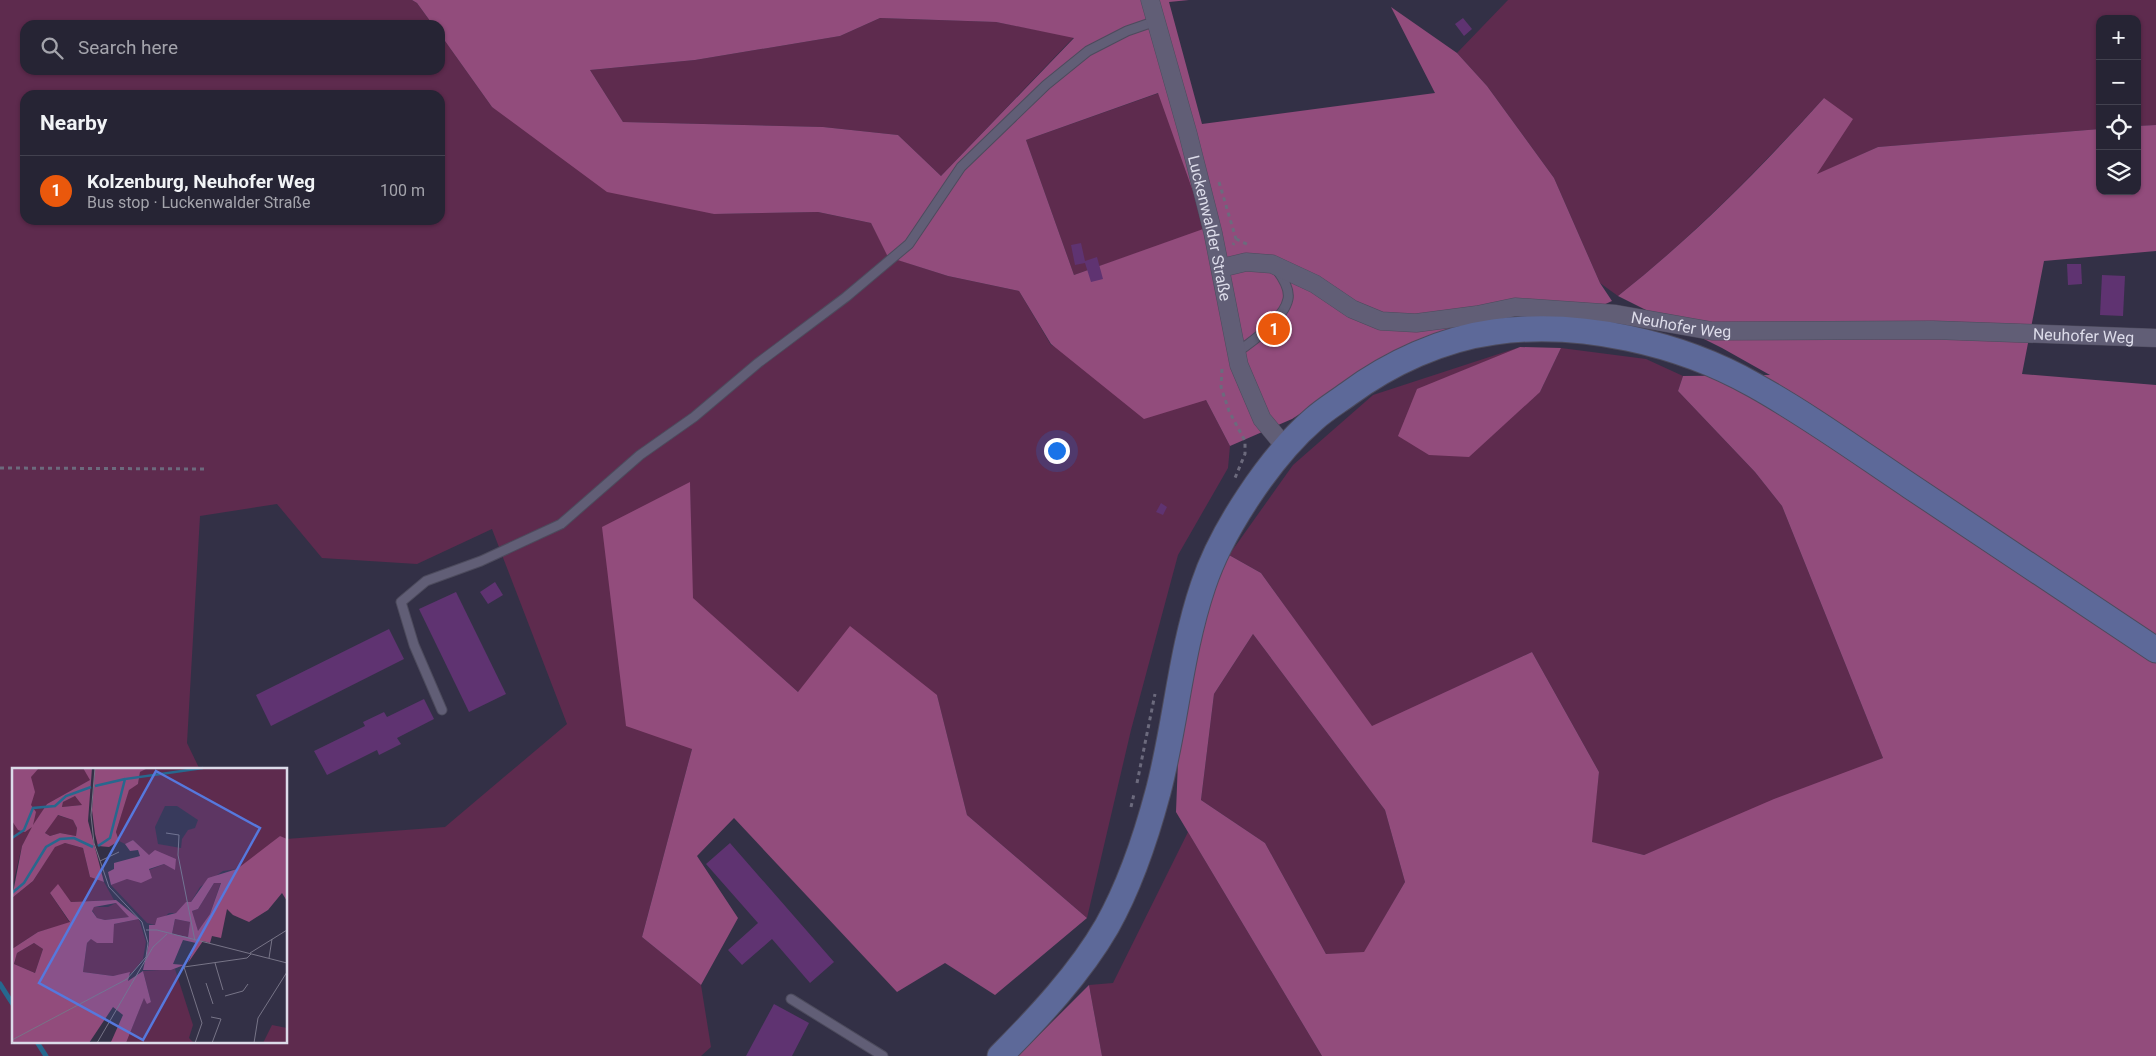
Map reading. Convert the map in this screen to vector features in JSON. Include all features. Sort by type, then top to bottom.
[{"type":"main road","points":[[1000,1056],[1059,992],[1094,946],[1108,925],[1140,853],[1159,790],[1185,647],[1204,582],[1237,513],[1286,448],[1313,420],[1372,376],[1434,347],[1494,332],[1546,330],[1605,334],[1665,346],[1751,383],[1800,413],[2156,650]]},
{"type":"street","name":"Luckenwalder Straße","points":[[1150,0],[1188,134],[1221,268],[1235,353],[1262,419],[1286,448]]},
{"type":"street","name":"Neuhofer Weg","points":[[1221,268],[1246,262],[1272,264],[1315,284],[1352,309],[1381,321],[1416,322],[1478,315],[1515,307],[1616,314],[1712,331],[1932,330],[2156,338]]},
{"type":"lane","points":[[442,710],[414,645],[401,602],[426,581],[481,561],[561,524],[640,455],[694,417],[758,363],[846,298],[908,244],[961,167],[1046,85],[1088,51],[1127,31],[1156,21]]},
{"type":"lane","points":[[1235,353],[1257,338],[1279,316],[1288,299],[1282,277],[1272,264]]},
{"type":"lane","points":[[791,999],[883,1056]]},
{"type":"path","points":[[1236,240],[1253,247]]},
{"type":"path","points":[[0,468],[208,469]]},
{"type":"shaded area","points":[[0,0],[412,0],[417,3],[429,20],[20,20],[20,75],[445,75],[445,41],[492,107],[714,214],[818,212],[871,223],[889,257],[948,276],[1019,291],[1051,345],[1206,400],[1230,446],[1228,468],[1178,555],[1131,730],[1087,918],[967,815],[937,695],[798,692],[692,598],[690,483],[692,749],[642,937],[701,985],[711,1047],[701,1056],[0,1056]]},
{"type":"shaded area","points":[[412,0],[1189,0],[1169,2],[1202,124],[1435,93],[1391,7],[1457,53],[1487,86],[1554,178],[1600,283],[1612,301],[1588,312],[1539,304],[1370,368],[1292,419],[1230,446],[1206,400],[1144,419],[1051,344],[1019,291],[948,276],[888,257],[871,223],[818,212],[714,214],[607,192],[492,107],[445,41],[445,20],[429,20],[417,3]],"holes":[[[880,18],[996,22],[1074,38],[941,176],[898,135],[823,127],[623,122],[590,70],[695,60],[840,36]],[[1158,93],[1206,228],[1074,275],[1026,140]]]},
{"type":"shaded area","points":[[1508,0],[2156,0],[2156,125],[2141,126],[2141,15],[2096,15],[2096,129],[1878,147],[1816,175],[1824,98],[1725,202],[1673,250],[1618,296],[1600,283],[1554,178],[1487,86],[1457,53]]},
{"type":"shaded area","points":[[880,18],[996,22],[1074,37],[941,176],[898,135],[823,127],[623,122],[590,70],[695,60],[840,36]]},
{"type":"shaded area","points":[[1159,93],[1207,229],[1074,275],[1026,140]]},
{"type":"shaded area","points":[[1824,98],[1853,119],[1817,174],[1878,147],[2096,129],[2096,195],[2141,195],[2141,126],[2156,125],[2156,251],[2044,261],[2022,374],[2156,385],[2156,1056],[1322,1056],[1176,812],[1179,735],[1206,610],[1229,555],[1261,573],[1372,726],[1532,652],[1599,772],[1592,842],[1644,855],[1774,799],[1883,758],[1782,506],[1755,472],[1678,391],[1683,376],[1770,375],[1722,348],[1618,296],[1700,226],[1750,177]],"holes":[[[1253,634],[1385,810],[1405,882],[1364,952],[1326,954],[1265,843],[1201,800],[1214,694]]]},
{"type":"shaded area","points":[[1520,347],[1417,390],[1540,392],[1561,348],[1646,359],[1683,376],[1678,391],[1755,472],[1782,506],[1883,758],[1644,855],[1591,842],[1599,772],[1532,652],[1372,727],[1261,573],[1229,555],[1293,465],[1373,395]]},
{"type":"shaded area","points":[[1520,347],[1561,348],[1540,392],[1469,457],[1429,455],[1398,436],[1417,389]]},
{"type":"shaded area","points":[[690,482],[693,598],[798,692],[850,626],[937,695],[967,815],[1087,918],[995,995],[945,963],[897,992],[734,818],[697,856],[738,918],[701,985],[642,937],[692,749],[626,726],[602,527]]},
{"type":"shaded area","points":[[1253,634],[1385,810],[1405,882],[1364,953],[1326,954],[1265,843],[1201,800],[1214,694]]},
{"type":"shaded area","points":[[1188,832],[1322,1056],[1102,1056],[1089,985],[1113,983]]},
{"type":"shaded area","points":[[1089,985],[1102,1056],[1018,1056]]},
{"type":"building","points":[[1463,18],[1472,29],[1464,36],[1455,24]]},
{"type":"building","points":[[1081,243],[1085,261],[1097,257],[1103,279],[1091,282],[1085,263],[1075,265],[1071,245]]},
{"type":"building","points":[[2067,264],[2081,264],[2082,284],[2068,285]]},
{"type":"building","points":[[2102,275],[2125,276],[2123,316],[2100,315]]},
{"type":"building","points":[[1161,503],[1167,507],[1163,515],[1156,512]]},
{"type":"building","points":[[495,582],[503,595],[488,604],[480,592]]},
{"type":"building","points":[[456,592],[506,694],[469,712],[419,609]]},
{"type":"building","points":[[389,629],[404,659],[271,726],[256,695]]},
{"type":"building","points":[[424,699],[434,719],[397,738],[401,744],[379,755],[377,750],[327,775],[314,751],[365,726],[363,722],[384,712],[387,717]]},
{"type":"building","points":[[730,843],[834,962],[810,983],[772,939],[742,965],[728,950],[758,923],[706,864]]},
{"type":"building","points":[[774,1004],[809,1023],[792,1056],[746,1056]]},
{"type":"waterway","points":[[0,984],[12,1003]]},
{"type":"waterway","points":[[38,1044],[46,1056]]},
{"type":"place","name":"Kolzenburg, Neuhofer Weg","points":[[1274,329]]}]
